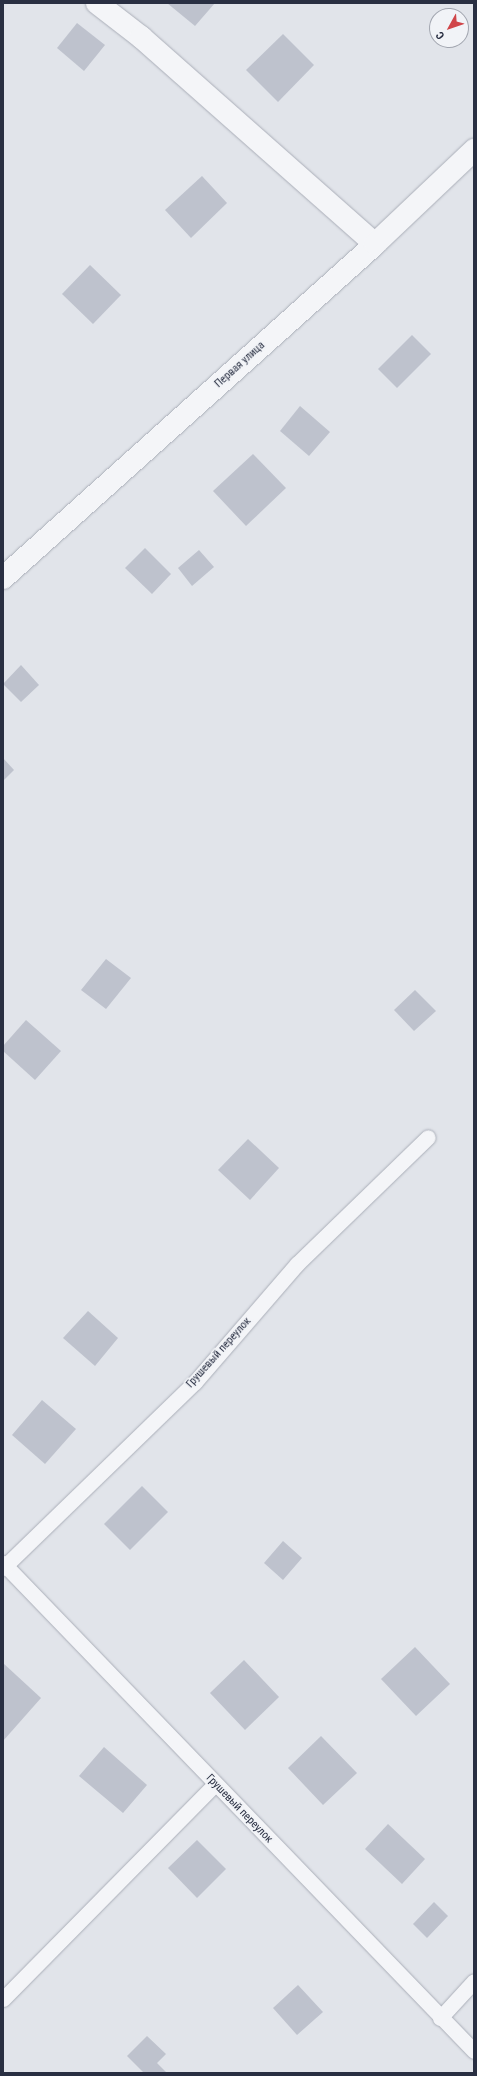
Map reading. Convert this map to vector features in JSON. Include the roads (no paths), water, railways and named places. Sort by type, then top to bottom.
[{"type":"street","points":[[96,3],[141,37],[375,244]]},
{"type":"street","name":"Первая улица","points":[[3,578],[375,244],[474,150]]},
{"type":"lane","name":"Грушевый переулок","points":[[428,1137],[297,1264],[195,1382],[4,1565],[440,2018],[474,2051]]},
{"type":"lane","points":[[3,1999],[215,1784]]},
{"type":"lane","points":[[440,2018],[474,1981]]}]
